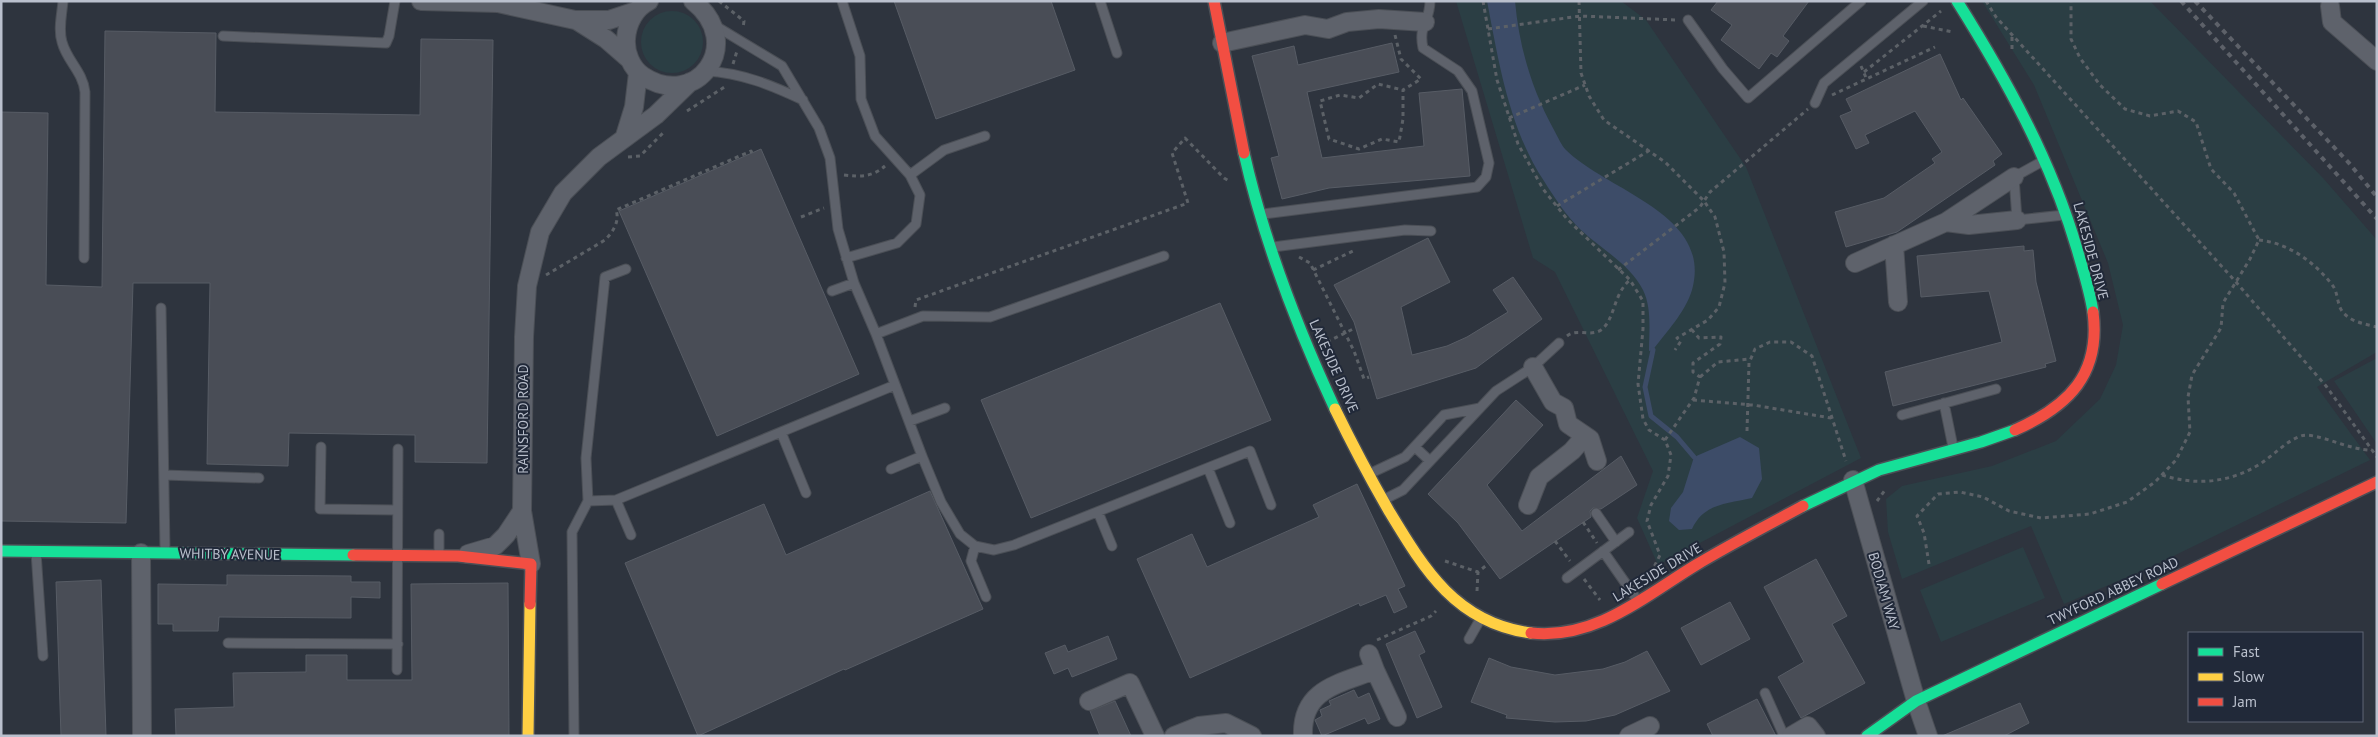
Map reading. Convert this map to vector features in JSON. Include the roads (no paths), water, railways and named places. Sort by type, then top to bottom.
[{"type":"street","points":[[421,1],[498,3],[575,20],[609,20],[645,4]]},
{"type":"street","points":[[693,1],[705,11],[714,25],[717,44],[714,56],[706,71]]},
{"type":"street","name":"LAKESIDE DRIVE","points":[[1214,1],[1254,194],[1272,252],[1309,351],[1335,409],[1382,500],[1433,578],[1450,596],[1481,617],[1520,631],[1558,634],[1597,623],[1762,528],[1853,480],[1902,462],[1954,450],[2012,431],[2048,413],[2074,391],[2089,367],[2094,335],[2090,296],[2067,214],[2029,122],[1997,63],[1952,4]]},
{"type":"street","points":[[2329,3],[2332,22],[2377,61]]},
{"type":"street","points":[[625,136],[634,107],[634,66],[626,45],[627,32],[645,4]]},
{"type":"street","points":[[575,20],[606,39],[654,84],[672,87],[690,82]]},
{"type":"street","points":[[1222,43],[1305,25],[1328,29],[1347,22],[1394,20],[1425,22]]},
{"type":"street","name":"RAINSFORD ROAD","points":[[528,736],[531,564],[522,511],[524,328],[527,286],[540,232],[563,193],[599,157],[656,115],[690,82],[706,71]]},
{"type":"street","points":[[1855,263],[1946,222],[2014,177]]},
{"type":"street","points":[[1946,222],[1969,225],[2017,220]]},
{"type":"street","points":[[1894,245],[1898,302]]},
{"type":"street","points":[[1533,367],[1553,402],[1564,408],[1568,424],[1590,439],[1597,461]]},
{"type":"street","points":[[1528,505],[1539,477],[1572,451],[1586,436]]},
{"type":"street","name":"BODIAM WAY","points":[[1853,480],[1916,701],[1928,736]]},
{"type":"street","name":"TWYFORD ABBEY ROAD","points":[[1867,736],[1916,701],[2377,482]]},
{"type":"street","name":"WHITBY AVENUE","points":[[458,556],[495,546],[506,535],[522,511]]},
{"type":"street","name":"WHITBY AVENUE","points":[[1,551],[458,556],[531,564]]},
{"type":"street","points":[[141,553],[142,736]]},
{"type":"street","points":[[1303,736],[1302,725],[1309,703],[1327,689],[1372,662],[1397,717]]},
{"type":"street","points":[[1089,701],[1130,683],[1155,736]]},
{"type":"street","points":[[1174,736],[1199,726],[1226,723],[1252,736]]},
{"type":"street","points":[[1629,736],[1650,726]]},
{"type":"street","points":[[1791,736],[1808,726],[1816,736]]},
{"type":"lane","points":[[63,1],[61,40],[83,79],[85,92],[84,258]]},
{"type":"lane","points":[[224,36],[386,43],[395,1]]},
{"type":"lane","points":[[842,1],[860,56],[861,99],[875,136],[910,175],[920,195],[916,224],[897,243],[846,258]]},
{"type":"lane","points":[[1100,1],[1117,53]]},
{"type":"lane","points":[[1260,215],[1477,187],[1486,177],[1490,163],[1472,91],[1458,71],[1423,48],[1420,34],[1430,11],[1430,1]]},
{"type":"lane","points":[[1688,20],[1723,69],[1748,98],[1861,1]]},
{"type":"lane","points":[[1815,103],[1824,83],[1923,1]]},
{"type":"lane","points":[[714,25],[782,66],[819,128],[830,158],[838,229],[854,283],[876,334],[941,502],[960,534],[976,546],[994,550],[1014,545],[1250,451],[1271,504]]},
{"type":"lane","points":[[706,71],[731,72],[758,80],[803,100]]},
{"type":"lane","points":[[910,175],[944,150],[985,136]]},
{"type":"lane","points":[[2045,160],[2014,177],[2017,220],[2067,214]]},
{"type":"lane","points":[[1272,252],[1405,230],[1431,231]]},
{"type":"lane","points":[[876,334],[923,316],[990,317],[1164,256]]},
{"type":"lane","points":[[574,736],[572,532],[588,501],[586,458],[605,278],[626,269]]},
{"type":"lane","points":[[832,291],[854,283]]},
{"type":"lane","points":[[161,308],[165,553]]},
{"type":"lane","points":[[1382,500],[1403,490],[1496,391],[1533,367],[1559,343]]},
{"type":"lane","points":[[588,501],[616,500],[895,385]]},
{"type":"lane","points":[[1902,415],[1996,389]]},
{"type":"lane","points":[[1944,403],[1954,450]]},
{"type":"lane","points":[[910,421],[945,408]]},
{"type":"lane","points":[[1369,474],[1405,457],[1444,415],[1480,408]]},
{"type":"lane","points":[[780,432],[806,493]]},
{"type":"lane","points":[[321,447],[320,509],[396,510]]},
{"type":"lane","points":[[1415,447],[1430,461]]},
{"type":"lane","points":[[397,670],[399,584],[396,556],[396,510],[398,449]]},
{"type":"lane","points":[[891,468],[922,456]]},
{"type":"lane","points":[[1208,468],[1230,523]]},
{"type":"lane","points":[[164,475],[259,478]]},
{"type":"lane","points":[[616,500],[631,535]]},
{"type":"lane","points":[[1098,512],[1112,546]]},
{"type":"lane","points":[[1596,513],[1616,542]]},
{"type":"lane","points":[[1566,578],[1629,532]]},
{"type":"lane","points":[[439,534],[439,556]]},
{"type":"lane","points":[[976,546],[971,561],[986,597]]},
{"type":"lane","points":[[1602,551],[1638,601]]},
{"type":"lane","points":[[36,552],[42,656]]},
{"type":"lane","points":[[1469,640],[1481,617]]},
{"type":"lane","points":[[228,644],[398,644]]},
{"type":"lane","points":[[1765,694],[1784,736]]},
{"type":"water","points":[[1487,1],[1515,1],[1523,51],[1533,84],[1546,115],[1564,148],[1585,165],[1653,207],[1673,223],[1687,242],[1694,264],[1692,290],[1685,307],[1653,350],[1649,351],[1648,304],[1643,290],[1631,272],[1581,230],[1571,219],[1552,194],[1532,161],[1522,139],[1507,94]]},
{"type":"water","points":[[1740,437],[1759,448],[1762,479],[1752,498],[1710,509],[1697,520],[1692,529],[1679,530],[1669,521],[1671,508],[1683,492],[1694,457]]},
{"type":"waterway","points":[[1653,350],[1645,387],[1651,416],[1677,437],[1694,457]]},
{"type":"railway","points":[[2181,1],[2377,219]]},
{"type":"railway","points":[[2195,1],[2349,163],[2377,197]]}]
